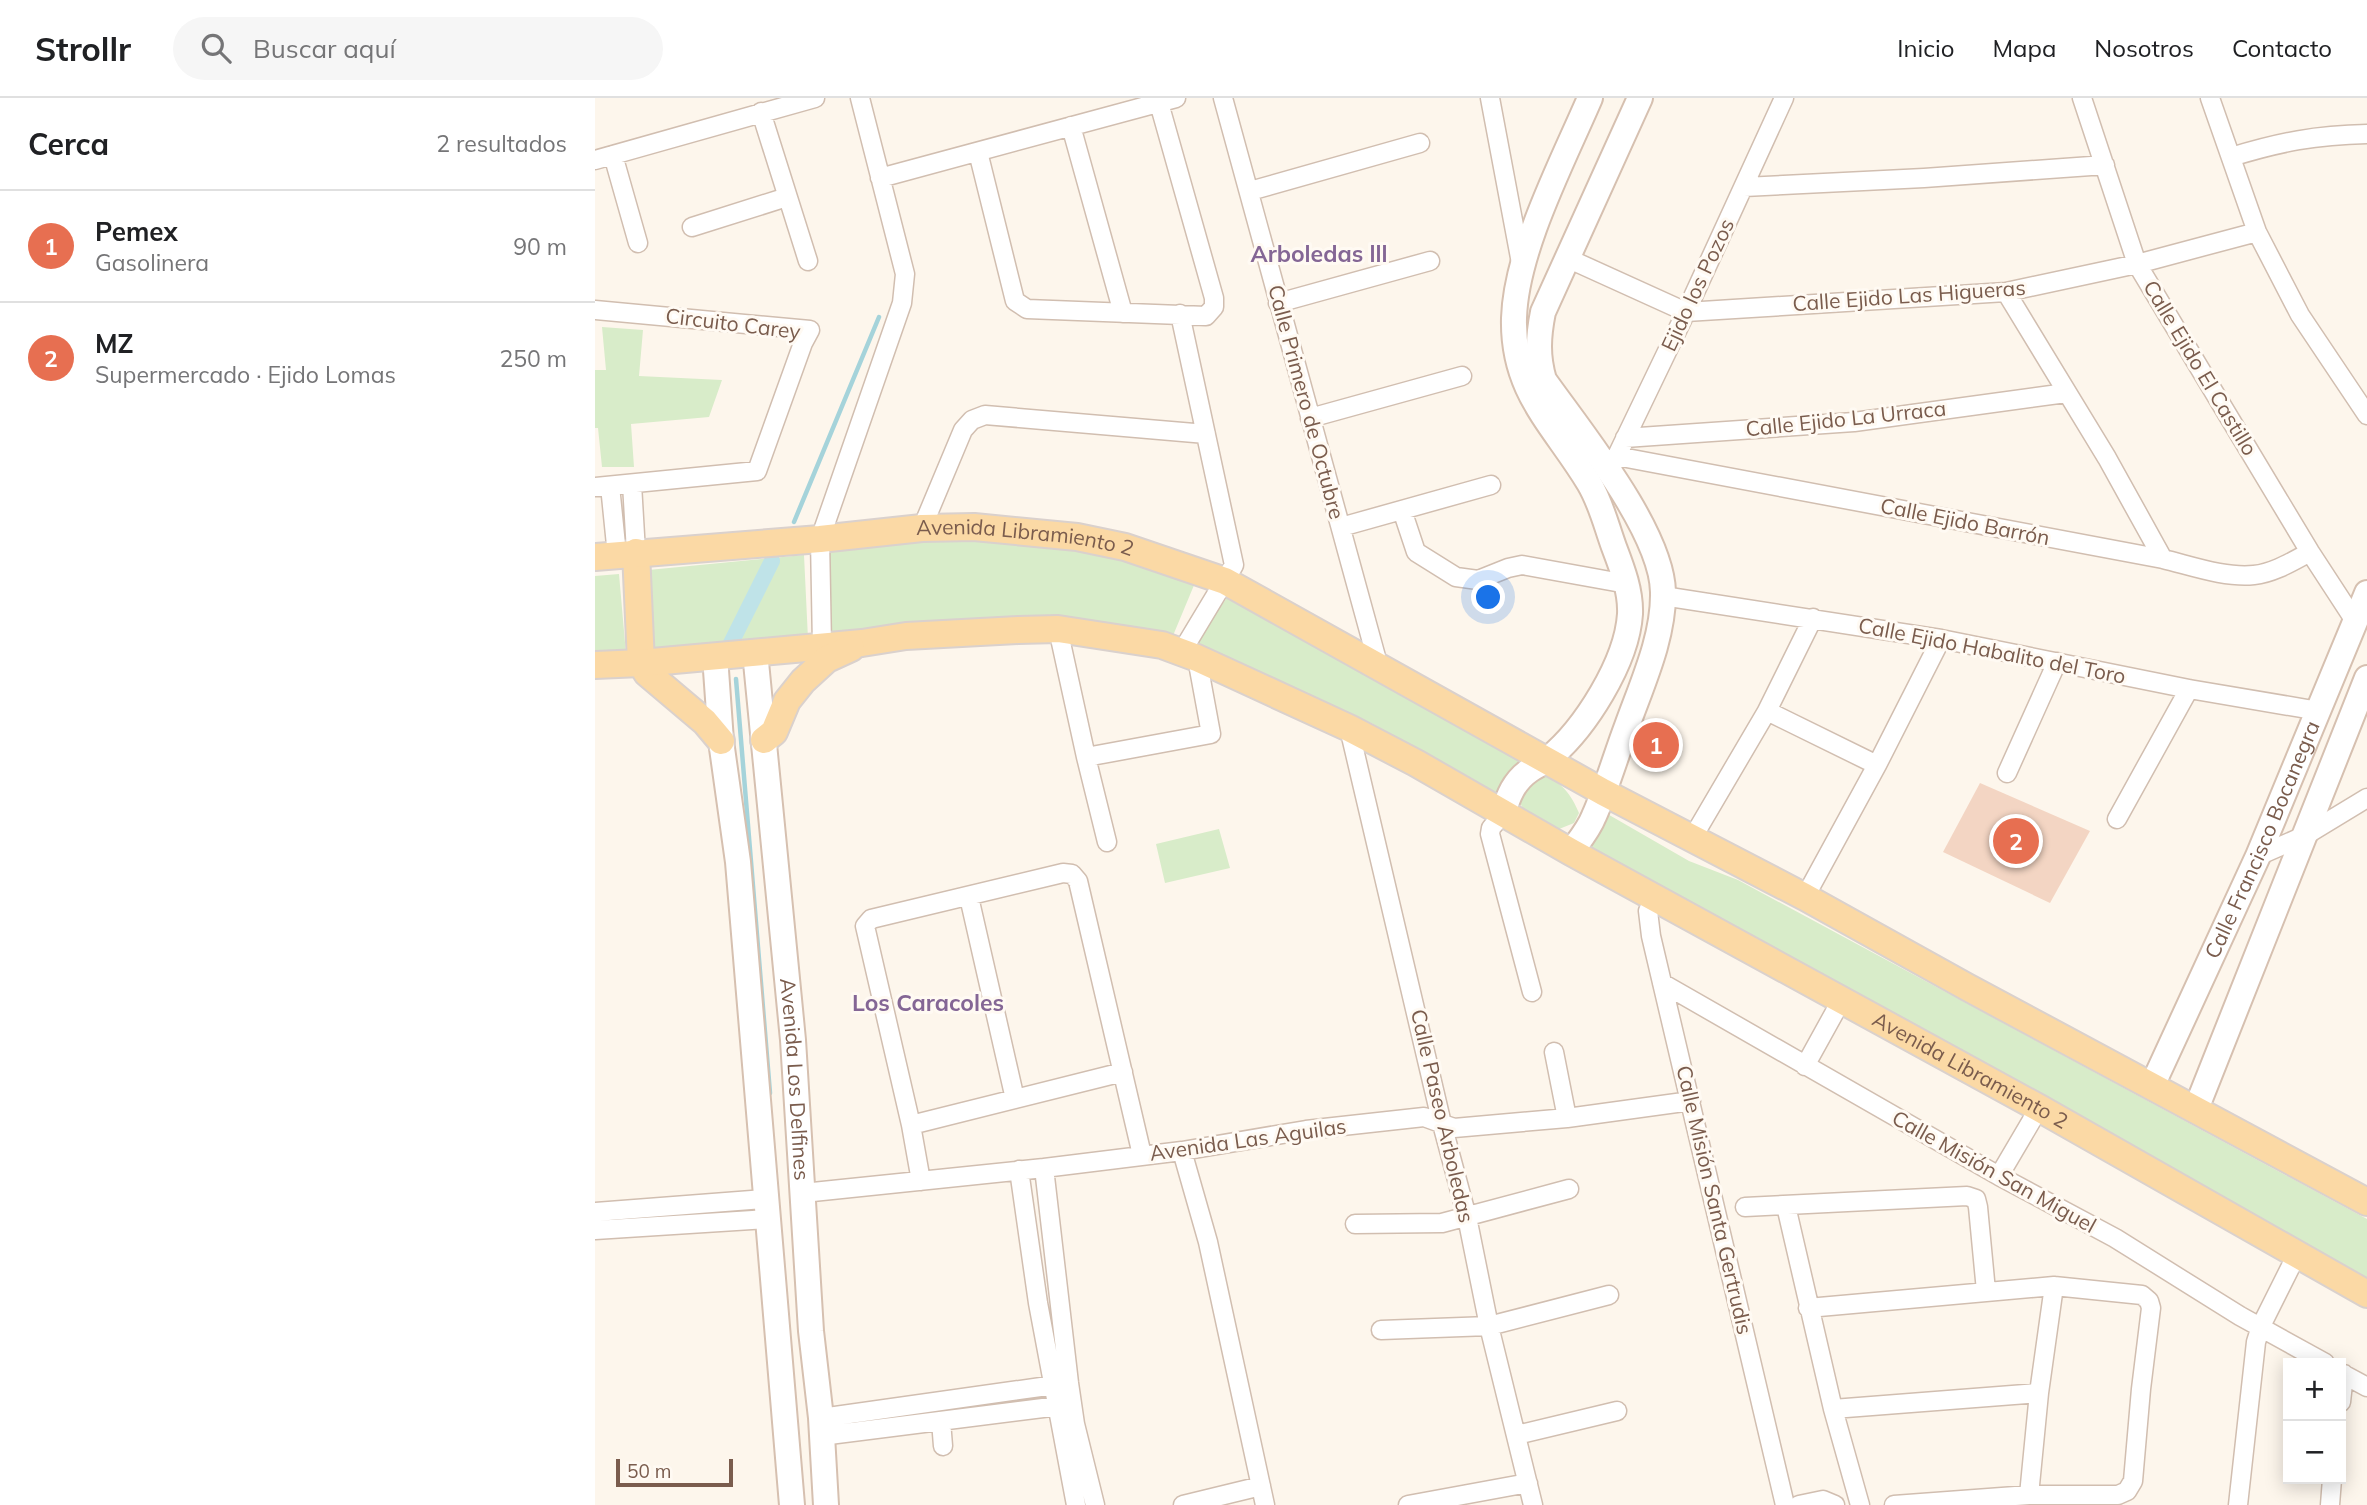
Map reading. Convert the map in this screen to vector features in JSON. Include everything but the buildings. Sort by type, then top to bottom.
[{"type":"main road","name":"Avenida Libramiento 2","points":[[616,555],[922,528],[974,527],[1077,537],[1125,547],[1226,581],[1603,792],[1805,897],[2367,1202]]},
{"type":"main road","points":[[616,555],[641,663],[647,673],[705,722],[721,741]]},
{"type":"main road","name":"Avenida Libramiento 2","points":[[595,665],[862,643],[920,635],[1058,629],[1162,645],[1349,728],[1416,763],[1571,852],[2039,1108],[2367,1294]]},
{"type":"main road","points":[[764,740],[774,732],[787,701],[803,681],[827,659],[862,643]]},
{"type":"street","points":[[638,243],[604,158],[814,98]]},
{"type":"street","points":[[822,646],[820,539],[902,303],[905,274],[860,98]]},
{"type":"street","name":"Calle Primero de Octubre","points":[[1223,98],[1378,664]]},
{"type":"street","points":[[1490,98],[1522,269]]},
{"type":"street","points":[[1532,992],[1490,834],[1491,828],[1503,814],[1507,797],[1517,781],[1548,759],[1572,734],[1606,686],[1621,652],[1630,611],[1627,584],[1600,504],[1590,484],[1529,394],[1520,372],[1514,317],[1522,269],[1533,233],[1590,98]]},
{"type":"street","points":[[1571,852],[1594,817],[1603,792],[1650,659],[1658,631],[1663,596],[1658,562],[1613,464],[1544,380],[1537,339],[1543,312],[1640,98]]},
{"type":"street","name":"Ejido los Pozos","points":[[1600,504],[1613,464],[1784,98]]},
{"type":"street","name":"Calle Ejido El Castillo","points":[[2081,98],[2137,264],[2310,552],[2355,621]]},
{"type":"street","points":[[2210,98],[2257,232],[2300,315],[2367,415]]},
{"type":"street","points":[[880,178],[1167,100],[1214,307],[1206,316],[1027,309],[1015,301],[1010,285],[978,152]]},
{"type":"street","points":[[761,112],[808,261]]},
{"type":"street","points":[[1071,126],[1123,313]]},
{"type":"street","points":[[2231,157],[2293,139],[2333,134],[2367,134]]},
{"type":"street","points":[[1250,191],[1420,143]]},
{"type":"street","points":[[1744,187],[1924,178],[2105,164]]},
{"type":"street","points":[[692,226],[787,197]]},
{"type":"street","name":"Calle Ejido Las Higueras","points":[[1567,258],[1686,312],[2006,292],[2137,264],[2257,232]]},
{"type":"street","points":[[1278,303],[1430,261]]},
{"type":"street","points":[[2006,292],[2107,458],[2163,559]]},
{"type":"street","name":"Circuito Carey","points":[[595,310],[810,330],[757,471],[632,484]]},
{"type":"street","points":[[1086,757],[1211,734],[1189,655],[1234,565],[1180,314]]},
{"type":"street","points":[[1310,418],[1462,376]]},
{"type":"street","name":"Calle Ejido La Urraca","points":[[1625,438],[1854,422],[2066,393]]},
{"type":"street","points":[[922,528],[963,430],[972,420],[985,415],[1206,434]]},
{"type":"street","name":"Calle Ejido Barrón","points":[[1613,464],[2163,559],[2229,574],[2255,575],[2277,569],[2310,552]]},
{"type":"street","points":[[632,484],[616,555],[603,486],[632,484]]},
{"type":"street","points":[[1341,527],[1491,485]]},
{"type":"street","points":[[1402,510],[1416,552],[1456,578],[1478,580],[1523,565],[1627,584]]},
{"type":"street","name":"Calle Francisco Bocanegra","points":[[2152,1086],[2258,856],[2367,593]]},
{"type":"street","name":"Calle Ejido Habalito del Toro","points":[[1663,596],[1941,639],[2319,712]]},
{"type":"street","points":[[1693,837],[1767,711],[1813,618]]},
{"type":"street","points":[[1058,629],[1107,842]]},
{"type":"street","points":[[1805,897],[1877,765],[1941,639]]},
{"type":"street","name":"Avenida Los Delfines","points":[[755,652],[793,1040],[811,1331],[826,1505]]},
{"type":"street","name":"Avenida Los Delfines","points":[[715,656],[721,741],[738,862],[792,1505]]},
{"type":"street","points":[[2007,772],[2057,662]]},
{"type":"street","name":"Calle Francisco Bocanegra","points":[[2196,1109],[2367,678]]},
{"type":"street","points":[[2117,820],[2189,689]]},
{"type":"street","points":[[1767,711],[1877,765]]},
{"type":"street","name":"Calle Paseo Arboledas","points":[[1349,728],[1442,1124],[1467,1217],[1489,1326],[1533,1505]]},
{"type":"street","points":[[2258,856],[2306,835],[2367,798]]},
{"type":"street","points":[[921,1181],[911,1125],[865,926],[871,919],[1063,873],[1072,874],[1078,881],[1142,1156]]},
{"type":"street","points":[[969,897],[1015,1099]]},
{"type":"street","name":"Calle Misión Santa Gertrudis","points":[[1655,897],[1648,911],[1651,936],[1785,1505]]},
{"type":"street","name":"Calle Misión San Miguel","points":[[1663,983],[1999,1176],[2115,1238],[2316,1358]]},
{"type":"street","points":[[1805,1066],[1842,999]]},
{"type":"street","points":[[754,1045],[793,1040]]},
{"type":"street","points":[[1554,1052],[1567,1118]]},
{"type":"street","points":[[911,1125],[1123,1072]]},
{"type":"street","name":"Avenida Las Aguilas","points":[[803,1193],[1044,1168],[1182,1151],[1306,1130],[1425,1117],[1454,1128],[1567,1118],[1691,1101]]},
{"type":"street","points":[[1999,1176],[2039,1108]]},
{"type":"street","points":[[1182,1151],[1208,1242],[1265,1505]]},
{"type":"street","points":[[1044,1168],[1061,1385],[1076,1505]]},
{"type":"street","points":[[1019,1170],[1038,1303],[1061,1385]]},
{"type":"street","points":[[1355,1224],[1442,1223],[1569,1189]]},
{"type":"street","points":[[1745,1207],[1967,1196],[1976,1199],[1986,1291]]},
{"type":"street","points":[[1786,1206],[1808,1308],[1860,1505]]},
{"type":"street","points":[[595,1212],[766,1209]]},
{"type":"street","points":[[595,1230],[766,1209]]},
{"type":"street","points":[[2238,1505],[2256,1342],[2261,1326],[2297,1255]]},
{"type":"street","points":[[1808,1308],[2054,1286],[2142,1294],[2149,1301],[2151,1308],[2133,1481],[2127,1491],[2118,1495],[2029,1496],[1894,1505]]},
{"type":"street","points":[[2029,1496],[2039,1393],[2054,1286]]},
{"type":"street","points":[[1381,1330],[1489,1326],[1609,1295]]},
{"type":"street","points":[[2346,1375],[2367,1387]]},
{"type":"street","points":[[821,1427],[1061,1385]]},
{"type":"street","points":[[1833,1409],[2039,1393]]},
{"type":"street","points":[[821,1427],[941,1421],[1064,1405]]},
{"type":"street","points":[[1064,1405],[1095,1505]]},
{"type":"street","points":[[1517,1436],[1617,1411]]},
{"type":"street","points":[[941,1421],[943,1446]]},
{"type":"street","points":[[1408,1505],[1528,1483]]},
{"type":"street","points":[[2330,1505],[2332,1484]]},
{"type":"street","points":[[1183,1505],[1261,1486]]},
{"type":"street","points":[[1799,1505],[1823,1500],[1835,1505]]},
{"type":"green space","points":[[602,327],[643,330],[639,376],[722,380],[709,417],[631,424],[634,467],[602,467],[598,428],[595,428],[595,370],[606,370]]},
{"type":"green space","points":[[985,534],[1080,543],[1197,578],[1172,638],[1131,626],[1083,619],[1006,619],[825,632],[822,548]]},
{"type":"green space","points":[[804,555],[808,639],[647,652],[638,571]]},
{"type":"green space","points":[[619,574],[626,654],[595,656],[595,576]]},
{"type":"green space","points":[[1229,595],[1534,763],[1500,798],[1373,724],[1195,642]]},
{"type":"green space","points":[[1542,775],[1560,785],[1573,800],[1579,813],[1574,823],[1559,829],[1538,822],[1524,810],[1517,795]]},
{"type":"green space","points":[[1604,812],[1689,861],[1738,880],[2367,1219],[2367,1287],[1586,847]]},
{"type":"green space","points":[[1219,829],[1230,868],[1165,883],[1156,844]]},
{"type":"waterway","points":[[794,522],[879,317]]},
{"type":"waterway","points":[[731,643],[772,561]]},
{"type":"waterway","points":[[736,679],[770,1093]]},
{"type":"place","name":"Pemex","points":[[1656,745]]},
{"type":"place","name":"MZ","points":[[2016,841]]},
{"type":"district","name":"Arboledas lll","points":[[1319,254]]},
{"type":"district","name":"Los Caracoles","points":[[928,1003]]}]
